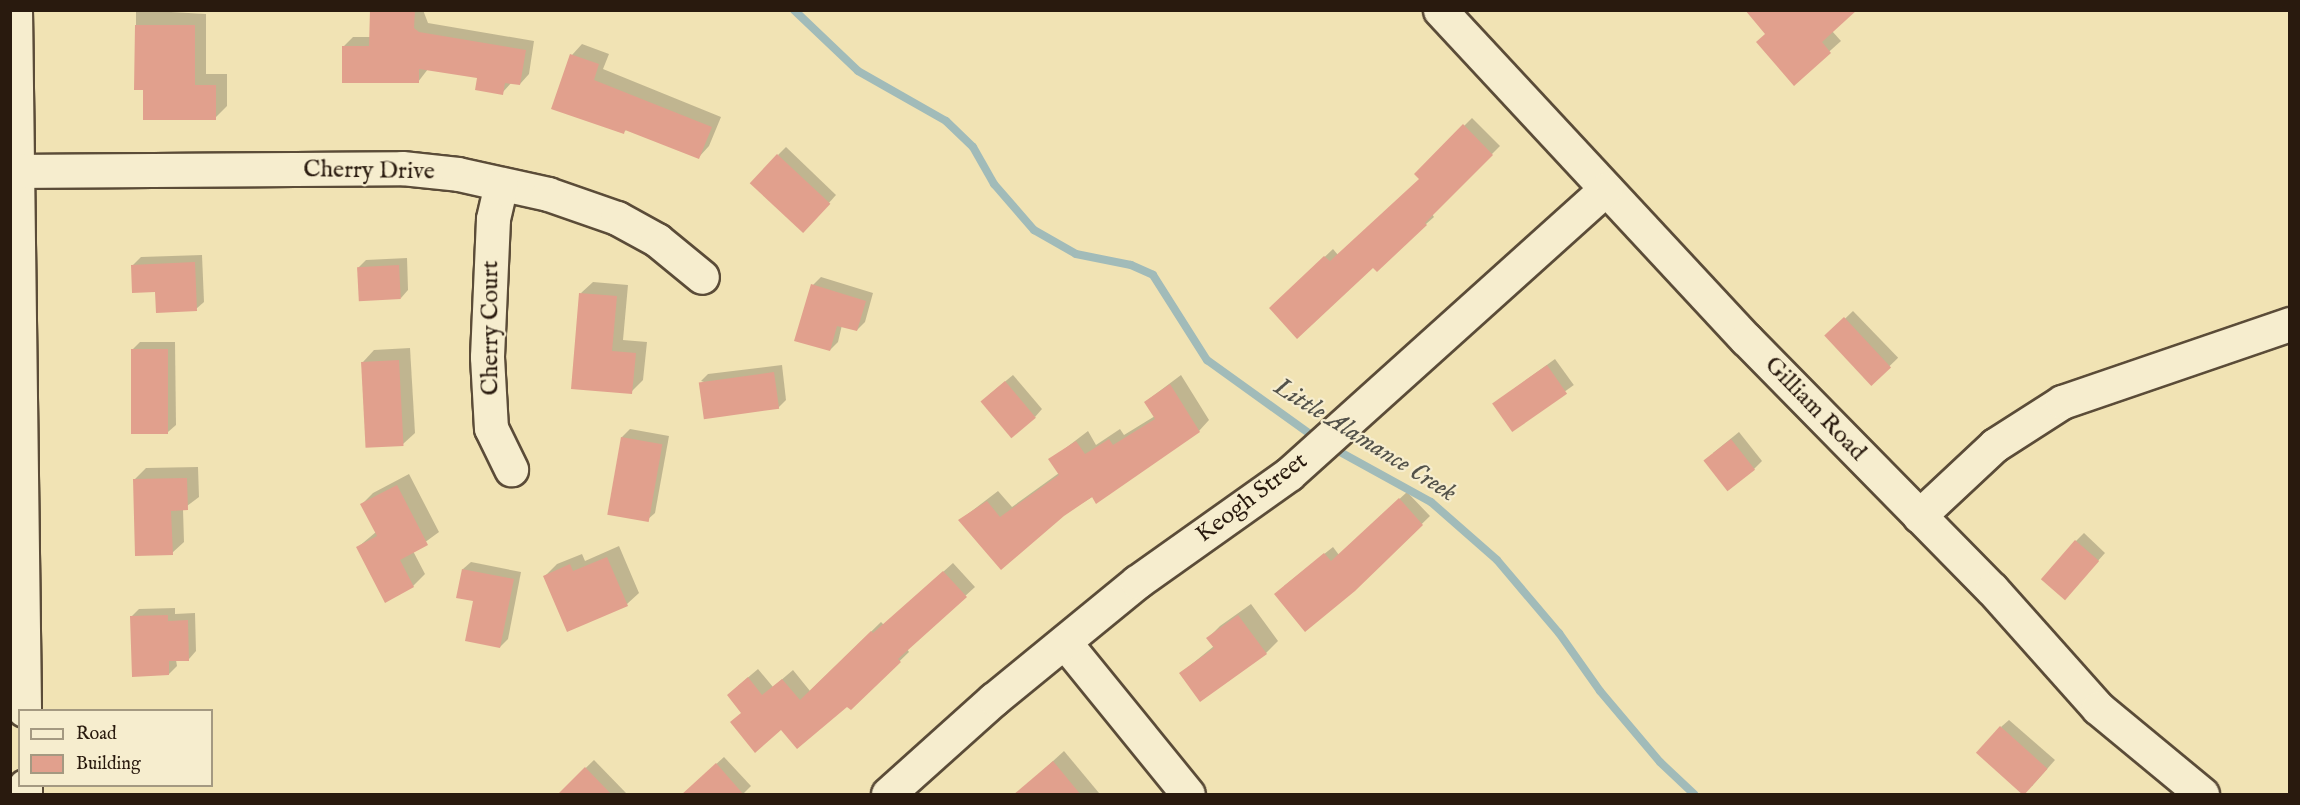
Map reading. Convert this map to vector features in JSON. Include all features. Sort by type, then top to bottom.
[{"type":"street","points":[[15,10],[13,171],[24,709]]},
{"type":"street","name":"Gilliam Road","points":[[1440,10],[1606,189],[1919,516],[1992,589],[2098,708],[2202,795]]},
{"type":"street","name":"Cherry Drive","points":[[13,171],[402,168],[458,174],[548,194],[617,218],[657,240],[702,277]]},
{"type":"street","name":"Cherry Court","points":[[501,184],[493,219],[487,357],[492,428],[511,470]]},
{"type":"street","name":"Keogh Street","points":[[888,795],[994,699],[1066,644],[1137,582],[1289,474],[1606,189]]},
{"type":"street","points":[[1919,516],[1995,445],[2062,402],[2289,324]]},
{"type":"street","points":[[1066,644],[1188,795]]},
{"type":"building","points":[[370,10],[415,10],[414,28],[419,32],[526,50],[520,85],[505,83],[503,95],[475,90],[477,78],[419,69],[419,83],[342,83],[342,46],[369,46]]},
{"type":"building","points":[[1745,10],[1857,10],[1822,42],[1831,53],[1794,86],[1756,42],[1765,34]]},
{"type":"building","points":[[135,25],[195,25],[195,85],[216,85],[216,120],[143,120],[143,90],[134,90]]},
{"type":"building","points":[[570,54],[599,64],[594,80],[712,127],[699,159],[625,130],[624,134],[551,109]]},
{"type":"building","points":[[1463,124],[1493,155],[1425,223],[1427,225],[1377,272],[1373,268],[1297,339],[1269,308],[1324,256],[1330,261],[1419,179],[1414,174]]},
{"type":"building","points":[[777,154],[830,204],[803,233],[750,183]]},
{"type":"building","points":[[195,262],[197,311],[156,313],[155,292],[132,293],[131,265]]},
{"type":"building","points":[[399,265],[401,299],[359,301],[357,267]]},
{"type":"building","points":[[811,284],[866,301],[857,331],[837,326],[830,351],[794,341]]},
{"type":"building","points":[[579,293],[617,296],[612,351],[636,353],[632,394],[571,389]]},
{"type":"building","points":[[1844,317],[1891,367],[1871,386],[1824,335]]},
{"type":"building","points":[[131,349],[168,349],[168,434],[131,434]]},
{"type":"building","points":[[399,360],[404,446],[366,448],[361,362]]},
{"type":"building","points":[[1547,365],[1567,394],[1512,432],[1492,403]]},
{"type":"building","points":[[774,372],[779,409],[704,419],[699,383]]},
{"type":"building","points":[[1005,381],[1036,418],[1011,438],[980,402]]},
{"type":"building","points":[[1170,384],[1200,432],[1096,504],[1092,497],[1064,516],[1001,570],[958,520],[987,501],[1000,517],[1059,475],[1048,459],[1076,441],[1085,454],[1109,439],[1113,445],[1155,419],[1144,402]]},
{"type":"building","points":[[621,437],[662,444],[649,522],[607,515]]},
{"type":"building","points":[[1731,439],[1755,470],[1727,491],[1703,461]]},
{"type":"building","points":[[187,478],[188,510],[171,511],[173,555],[135,556],[133,479]]},
{"type":"building","points":[[397,485],[428,545],[400,560],[414,587],[385,603],[356,547],[377,536],[360,504]]},
{"type":"building","points":[[1399,498],[1423,525],[1355,591],[1305,632],[1274,594],[1324,553],[1331,561]]},
{"type":"building","points":[[2075,540],[2099,561],[2065,600],[2041,579]]},
{"type":"building","points":[[607,557],[628,606],[567,632],[543,576],[570,564],[573,571]]},
{"type":"building","points":[[462,569],[514,579],[500,648],[465,641],[473,601],[456,598]]},
{"type":"building","points":[[943,571],[967,597],[898,659],[901,662],[851,710],[847,707],[797,749],[781,730],[755,753],[730,722],[741,713],[727,695],[748,677],[762,695],[782,679],[800,700],[871,631],[873,633]]},
{"type":"building","points":[[168,615],[168,621],[188,620],[189,661],[169,661],[169,675],[132,677],[130,616]]},
{"type":"building","points":[[1238,615],[1267,654],[1200,702],[1179,673],[1214,648],[1206,638]]},
{"type":"building","points":[[2000,726],[2048,769],[2025,794],[2022,794],[1976,753]]},
{"type":"building","points":[[1053,761],[1081,795],[1013,795]]},
{"type":"building","points":[[716,763],[744,795],[681,795]]},
{"type":"building","points":[[585,767],[612,795],[557,795]]},
{"type":"waterway","name":"Little Alamance Creek","points":[[794,10],[858,71],[946,121],[973,147],[994,184],[1034,230],[1076,254],[1131,265],[1153,275],[1207,360],[1317,439]]},
{"type":"waterway","name":"Little Alamance Creek","points":[[1331,447],[1431,502],[1497,560],[1559,633],[1600,691],[1660,762],[1694,794]]}]
